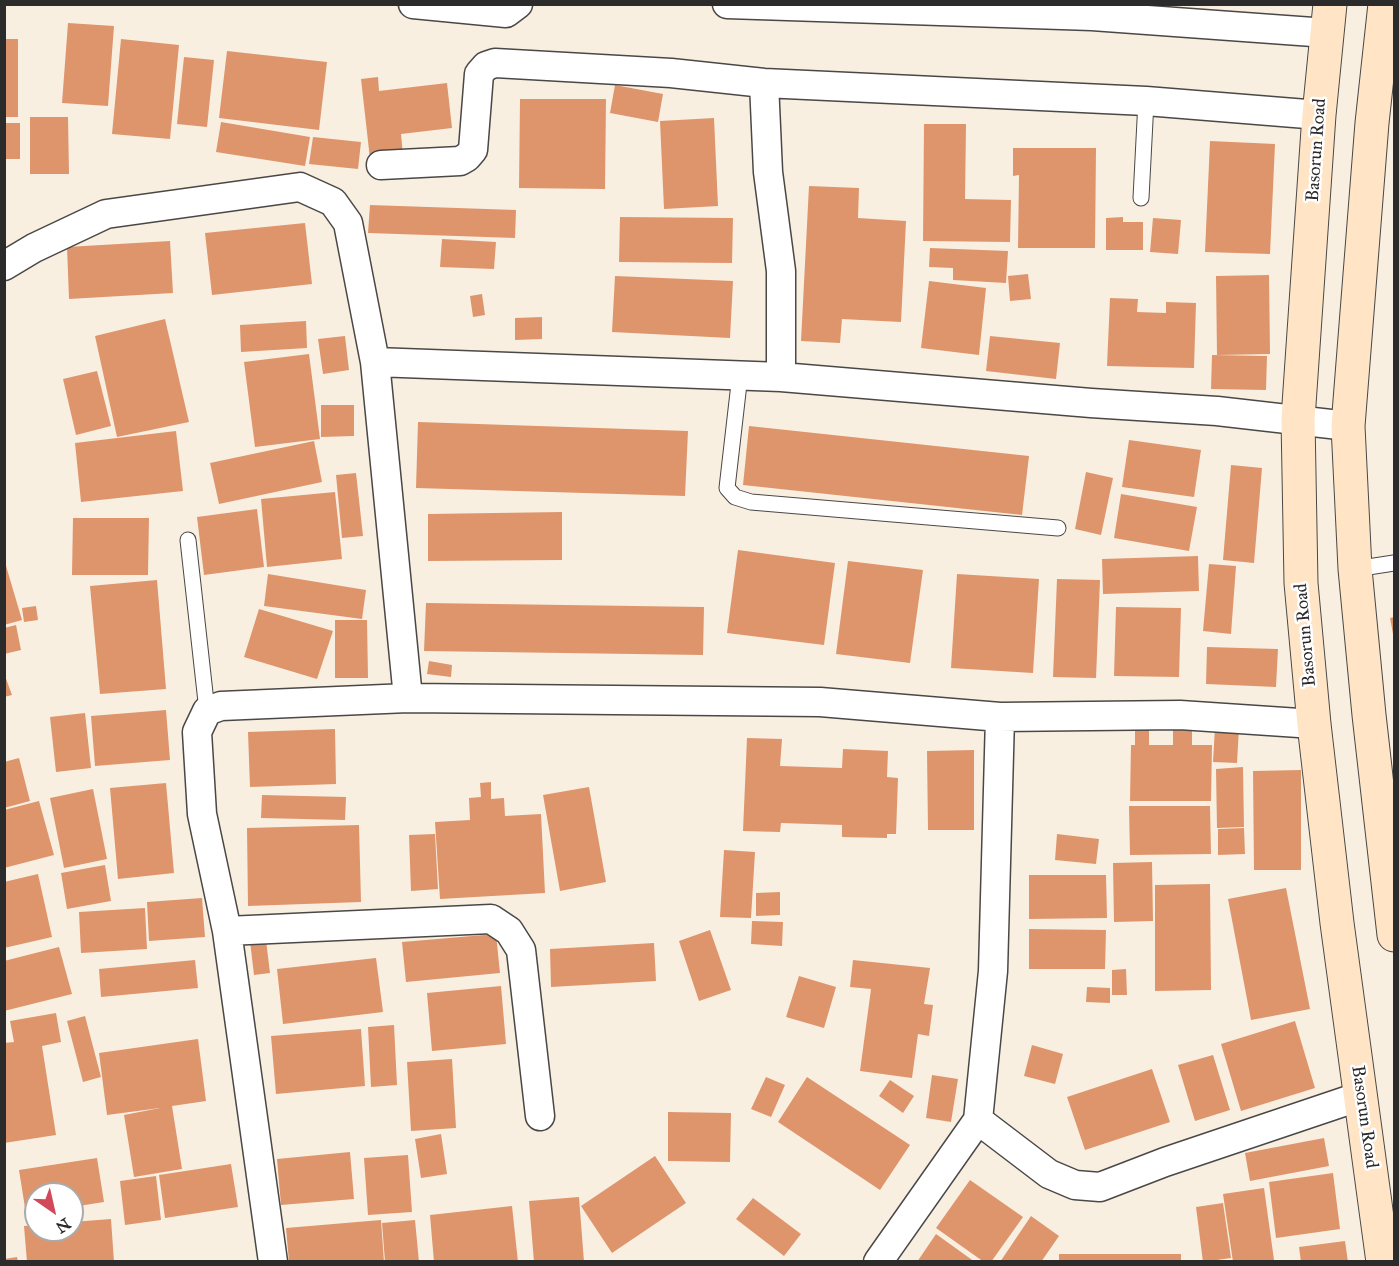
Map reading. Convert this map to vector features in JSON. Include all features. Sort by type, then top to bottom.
[{"type":"main road","points":[[1385,4],[1372,123],[1348,426],[1355,568],[1370,726],[1394,920]]},
{"type":"main road","name":"Basorun Road","points":[[1329,19],[1318,115],[1298,419],[1301,583],[1314,724],[1337,923],[1383,1262]]},
{"type":"street","points":[[413,4],[506,13],[518,4]]},
{"type":"street","points":[[728,4],[1092,16],[1329,19]]},
{"type":"street","points":[[381,165],[460,161],[467,158],[472,150],[479,74],[486,66],[495,63],[670,73],[764,83],[1146,101],[1318,115]]},
{"type":"street","points":[[764,83],[768,172],[781,272],[781,377]]},
{"type":"street","points":[[4,266],[34,248],[106,214],[300,187],[333,202],[348,223],[375,362],[408,698]]},
{"type":"street","points":[[375,362],[781,377],[1298,419],[1348,426]]},
{"type":"street","points":[[273,1262],[227,931],[202,814],[197,732],[207,711],[221,706],[408,698],[820,702],[1000,717],[1180,715],[1314,724]]},
{"type":"street","points":[[878,1262],[978,1120],[993,971],[1000,717]]},
{"type":"street","points":[[227,931],[491,919],[509,931],[521,950],[540,1116]]},
{"type":"street","points":[[978,1120],[1049,1174],[1075,1185],[1100,1187],[1165,1162],[1361,1096]]},
{"type":"lane","points":[[1141,198],[1146,101]]},
{"type":"lane","points":[[740,375],[727,488],[735,497],[751,502],[1058,528]]},
{"type":"lane","points":[[188,540],[207,711]]},
{"type":"lane","points":[[1355,568],[1395,563]]},
{"type":"building","points":[[68,23],[114,26],[108,106],[62,103]]},
{"type":"building","points":[[4,39],[18,39],[18,117],[4,117]]},
{"type":"building","points":[[121,39],[179,45],[170,139],[112,134]]},
{"type":"building","points":[[227,51],[327,62],[319,130],[219,118]]},
{"type":"building","points":[[184,57],[214,60],[207,127],[177,124]]},
{"type":"building","points":[[378,77],[379,91],[447,83],[452,128],[401,134],[403,155],[370,159],[361,79]]},
{"type":"building","points":[[615,85],[663,94],[658,122],[610,113]]},
{"type":"building","points":[[520,99],[606,99],[605,189],[519,188]]},
{"type":"building","points":[[30,117],[68,117],[69,174],[30,174]]},
{"type":"building","points":[[714,118],[718,206],[664,209],[660,121]]},
{"type":"building","points":[[221,122],[310,137],[305,166],[216,152]]},
{"type":"building","points":[[4,123],[20,123],[20,159],[4,159]]},
{"type":"building","points":[[924,124],[966,124],[965,199],[1011,200],[1010,242],[923,241]]},
{"type":"building","points":[[313,137],[361,142],[358,169],[309,164]]},
{"type":"building","points":[[1210,141],[1275,144],[1270,254],[1205,252]]},
{"type":"building","points":[[1013,148],[1096,148],[1095,248],[1018,248],[1019,175],[1013,176]]},
{"type":"building","points":[[809,186],[859,188],[858,218],[906,221],[901,322],[842,319],[840,343],[801,341]]},
{"type":"building","points":[[370,205],[516,210],[515,238],[368,233]]},
{"type":"building","points":[[620,217],[733,218],[732,263],[619,262]]},
{"type":"building","points":[[1123,217],[1123,222],[1143,222],[1143,250],[1106,250],[1106,218]]},
{"type":"building","points":[[1153,218],[1181,220],[1178,254],[1150,252]]},
{"type":"building","points":[[305,223],[312,284],[212,295],[205,233]]},
{"type":"building","points":[[442,239],[496,242],[494,269],[440,267]]},
{"type":"building","points":[[170,241],[173,293],[69,299],[67,247]]},
{"type":"building","points":[[930,248],[1008,251],[1006,283],[953,280],[953,268],[929,267]]},
{"type":"building","points":[[1028,274],[1031,299],[1010,301],[1008,276]]},
{"type":"building","points":[[1269,275],[1270,354],[1217,355],[1216,276]]},
{"type":"building","points":[[615,276],[733,281],[730,338],[612,332]]},
{"type":"building","points":[[929,281],[986,288],[979,355],[921,348]]},
{"type":"building","points":[[482,294],[485,315],[473,317],[470,296]]},
{"type":"building","points":[[1110,298],[1138,299],[1137,312],[1166,313],[1166,302],[1196,303],[1194,368],[1107,366]]},
{"type":"building","points":[[542,317],[542,339],[515,340],[515,318]]},
{"type":"building","points":[[165,319],[189,422],[117,437],[95,336]]},
{"type":"building","points":[[306,321],[307,348],[241,352],[240,325]]},
{"type":"building","points":[[345,336],[349,370],[323,374],[318,339]]},
{"type":"building","points":[[990,336],[1060,343],[1056,379],[986,371]]},
{"type":"building","points":[[309,354],[320,439],[255,447],[244,362]]},
{"type":"building","points":[[1212,355],[1267,356],[1266,390],[1211,389]]},
{"type":"building","points":[[97,371],[111,426],[76,435],[63,379]]},
{"type":"building","points":[[321,405],[354,405],[354,436],[321,437]]},
{"type":"building","points":[[418,422],[688,431],[685,496],[416,488]]},
{"type":"building","points":[[749,426],[1029,456],[1022,515],[743,485]]},
{"type":"building","points":[[176,431],[183,491],[81,502],[75,443]]},
{"type":"building","points":[[1129,440],[1201,450],[1194,497],[1122,487]]},
{"type":"building","points":[[314,441],[322,482],[219,504],[210,463]]},
{"type":"building","points":[[1231,465],[1262,468],[1254,563],[1223,560]]},
{"type":"building","points":[[1086,472],[1113,478],[1101,535],[1075,529]]},
{"type":"building","points":[[356,473],[363,536],[342,538],[336,475]]},
{"type":"building","points":[[335,492],[342,559],[267,567],[261,499]]},
{"type":"building","points":[[1121,494],[1197,507],[1189,551],[1114,538]]},
{"type":"building","points":[[257,509],[264,567],[204,575],[197,517]]},
{"type":"building","points":[[562,512],[562,560],[428,561],[428,514]]},
{"type":"building","points":[[73,518],[149,518],[148,575],[72,575]]},
{"type":"building","points":[[738,550],[835,563],[824,645],[727,633]]},
{"type":"building","points":[[1198,556],[1199,591],[1103,594],[1102,559]]},
{"type":"building","points":[[4,559],[22,620],[4,625]]},
{"type":"building","points":[[848,561],[923,570],[910,663],[836,654]]},
{"type":"building","points":[[1209,564],[1236,566],[1231,634],[1203,631]]},
{"type":"building","points":[[268,574],[366,590],[362,619],[264,606]]},
{"type":"building","points":[[957,574],[1039,579],[1033,673],[951,668]]},
{"type":"building","points":[[1057,579],[1100,580],[1096,678],[1053,677]]},
{"type":"building","points":[[157,580],[166,689],[100,694],[90,586]]},
{"type":"building","points":[[426,603],[704,607],[703,655],[424,651]]},
{"type":"building","points":[[36,606],[38,620],[24,622],[22,608]]},
{"type":"building","points":[[1116,607],[1181,608],[1179,677],[1114,676]]},
{"type":"building","points":[[259,609],[333,631],[317,679],[244,657]]},
{"type":"building","points":[[1394,617],[1394,634],[1393,634],[1390,618]]},
{"type":"building","points":[[335,620],[367,620],[368,678],[335,678]]},
{"type":"building","points":[[16,625],[21,650],[4,654],[4,628]]},
{"type":"building","points":[[1207,647],[1278,649],[1276,687],[1206,684]]},
{"type":"building","points":[[429,661],[452,665],[451,677],[427,674]]},
{"type":"building","points":[[4,673],[12,695],[4,697]]},
{"type":"building","points":[[166,710],[170,760],[95,766],[91,716]]},
{"type":"building","points":[[85,713],[91,768],[56,772],[50,717]]},
{"type":"building","points":[[1215,727],[1239,728],[1237,763],[1213,762]]},
{"type":"building","points":[[1135,728],[1149,728],[1149,745],[1173,745],[1173,729],[1192,729],[1192,745],[1212,745],[1211,801],[1130,801],[1131,745],[1135,745]]},
{"type":"building","points":[[335,729],[336,784],[250,787],[248,732]]},
{"type":"building","points":[[747,738],[782,739],[780,766],[842,768],[843,749],[888,751],[887,777],[898,778],[896,834],[887,834],[887,838],[842,837],[842,825],[781,823],[780,832],[743,831]]},
{"type":"building","points":[[974,750],[974,830],[928,830],[927,751]]},
{"type":"building","points":[[19,758],[30,801],[4,808],[4,762]]},
{"type":"building","points":[[1243,767],[1244,827],[1217,828],[1216,769]]},
{"type":"building","points":[[1301,770],[1301,870],[1254,870],[1253,771]]},
{"type":"building","points":[[491,782],[491,799],[504,798],[505,816],[541,814],[545,893],[440,899],[435,822],[470,820],[469,798],[481,797],[480,783]]},
{"type":"building","points":[[166,783],[174,873],[118,879],[110,788]]},
{"type":"building","points":[[589,787],[606,882],[560,891],[543,795]]},
{"type":"building","points":[[93,789],[107,859],[64,868],[50,798]]},
{"type":"building","points":[[262,795],[346,797],[345,820],[261,818]]},
{"type":"building","points":[[39,801],[54,855],[4,868],[4,810]]},
{"type":"building","points":[[1129,806],[1210,806],[1211,854],[1130,855]]},
{"type":"building","points":[[359,825],[361,902],[248,906],[247,828]]},
{"type":"building","points":[[1244,828],[1245,854],[1218,855],[1218,829]]},
{"type":"building","points":[[435,834],[438,889],[411,891],[409,835]]},
{"type":"building","points":[[1057,834],[1099,839],[1096,864],[1055,860]]},
{"type":"building","points":[[724,850],[755,852],[751,918],[720,917]]},
{"type":"building","points":[[1152,862],[1153,921],[1114,922],[1113,863]]},
{"type":"building","points":[[105,865],[111,901],[67,909],[61,873]]},
{"type":"building","points":[[38,874],[52,937],[4,948],[4,882]]},
{"type":"building","points":[[1029,875],[1106,875],[1107,918],[1029,919]]},
{"type":"building","points":[[1210,884],[1211,990],[1155,991],[1155,885]]},
{"type":"building","points":[[1286,888],[1310,1009],[1251,1020],[1228,899]]},
{"type":"building","points":[[780,892],[780,915],[756,916],[756,893]]},
{"type":"building","points":[[202,898],[205,937],[149,941],[147,902]]},
{"type":"building","points":[[145,908],[147,949],[81,953],[79,912]]},
{"type":"building","points":[[752,921],[783,922],[782,946],[751,944]]},
{"type":"building","points":[[1029,929],[1106,930],[1105,969],[1029,969]]},
{"type":"building","points":[[710,930],[731,990],[699,1001],[679,941]]},
{"type":"building","points":[[496,934],[500,973],[406,982],[402,942]]},
{"type":"building","points":[[266,940],[270,973],[254,975],[250,941]]},
{"type":"building","points":[[654,943],[656,981],[551,987],[550,949]]},
{"type":"building","points":[[59,947],[72,994],[4,1011],[4,961]]},
{"type":"building","points":[[376,958],[383,1012],[283,1024],[277,969]]},
{"type":"building","points":[[195,960],[198,988],[101,997],[99,969]]},
{"type":"building","points":[[853,960],[930,968],[924,1004],[933,1005],[929,1036],[918,1034],[912,1078],[860,1071],[871,989],[850,987]]},
{"type":"building","points":[[1126,969],[1127,995],[1112,995],[1112,970]]},
{"type":"building","points":[[799,976],[836,987],[824,1028],[786,1017]]},
{"type":"building","points":[[501,986],[506,1044],[432,1051],[427,993]]},
{"type":"building","points":[[1087,987],[1110,988],[1110,1003],[1086,1002]]},
{"type":"building","points":[[56,1013],[61,1042],[42,1046],[56,1135],[4,1143],[4,1043],[14,1042],[10,1021]]},
{"type":"building","points":[[85,1016],[101,1077],[83,1082],[67,1021]]},
{"type":"building","points":[[1295,1021],[1315,1088],[1241,1111],[1221,1044]]},
{"type":"building","points":[[394,1025],[397,1085],[371,1087],[368,1027]]},
{"type":"building","points":[[361,1029],[365,1086],[276,1094],[271,1036]]},
{"type":"building","points":[[198,1039],[206,1101],[172,1106],[182,1169],[134,1177],[124,1115],[160,1108],[107,1115],[99,1053]]},
{"type":"building","points":[[1032,1045],[1063,1054],[1055,1084],[1024,1076]]},
{"type":"building","points":[[1213,1055],[1230,1110],[1195,1121],[1178,1065]]},
{"type":"building","points":[[452,1059],[456,1128],[411,1131],[407,1062]]},
{"type":"building","points":[[1152,1069],[1170,1122],[1085,1150],[1067,1097]]},
{"type":"building","points":[[932,1075],[958,1079],[951,1122],[926,1118]]},
{"type":"building","points":[[766,1077],[785,1085],[771,1117],[751,1109]]},
{"type":"building","points":[[807,1077],[910,1145],[880,1190],[778,1122]]},
{"type":"building","points":[[890,1080],[914,1096],[903,1113],[879,1096]]},
{"type":"building","points":[[668,1112],[731,1113],[730,1162],[668,1161]]},
{"type":"building","points":[[441,1134],[447,1174],[421,1178],[415,1139]]},
{"type":"building","points":[[1324,1138],[1329,1166],[1250,1181],[1245,1153]]},
{"type":"building","points":[[350,1152],[354,1199],[281,1205],[277,1159]]},
{"type":"building","points":[[408,1155],[412,1212],[368,1215],[364,1158]]},
{"type":"building","points":[[655,1156],[686,1203],[612,1253],[581,1206]]},
{"type":"building","points":[[97,1158],[104,1202],[84,1205],[84,1182],[24,1182],[24,1201],[19,1170]]},
{"type":"building","points":[[231,1164],[238,1207],[165,1218],[159,1175]]},
{"type":"building","points":[[1333,1173],[1340,1229],[1276,1238],[1269,1182]]},
{"type":"building","points":[[156,1176],[161,1220],[125,1225],[120,1181]]},
{"type":"building","points":[[970,1180],[1023,1217],[991,1262],[984,1262],[936,1228]]},
{"type":"building","points":[[1264,1188],[1274,1260],[1233,1262],[1223,1194]]},
{"type":"building","points":[[579,1197],[584,1262],[534,1262],[529,1201]]},
{"type":"building","points":[[753,1198],[801,1234],[784,1256],[736,1219]]},
{"type":"building","points":[[1223,1203],[1231,1258],[1203,1262],[1196,1207]]},
{"type":"building","points":[[512,1206],[518,1262],[434,1262],[430,1215]]},
{"type":"building","points":[[1031,1216],[1059,1236],[1041,1262],[1000,1262]]},
{"type":"building","points":[[111,1219],[114,1262],[27,1262],[25,1242],[84,1242],[84,1221]]},
{"type":"building","points":[[381,1220],[384,1262],[289,1262],[286,1228]]},
{"type":"building","points":[[415,1220],[419,1262],[385,1262],[382,1223]]},
{"type":"building","points":[[936,1234],[975,1262],[917,1262]]},
{"type":"building","points":[[1345,1241],[1348,1262],[1301,1262],[1299,1247]]},
{"type":"building","points":[[1059,1254],[1181,1254],[1181,1262],[1059,1262]]},
{"type":"building","points":[[17,1257],[18,1262],[4,1262],[4,1259]]}]
